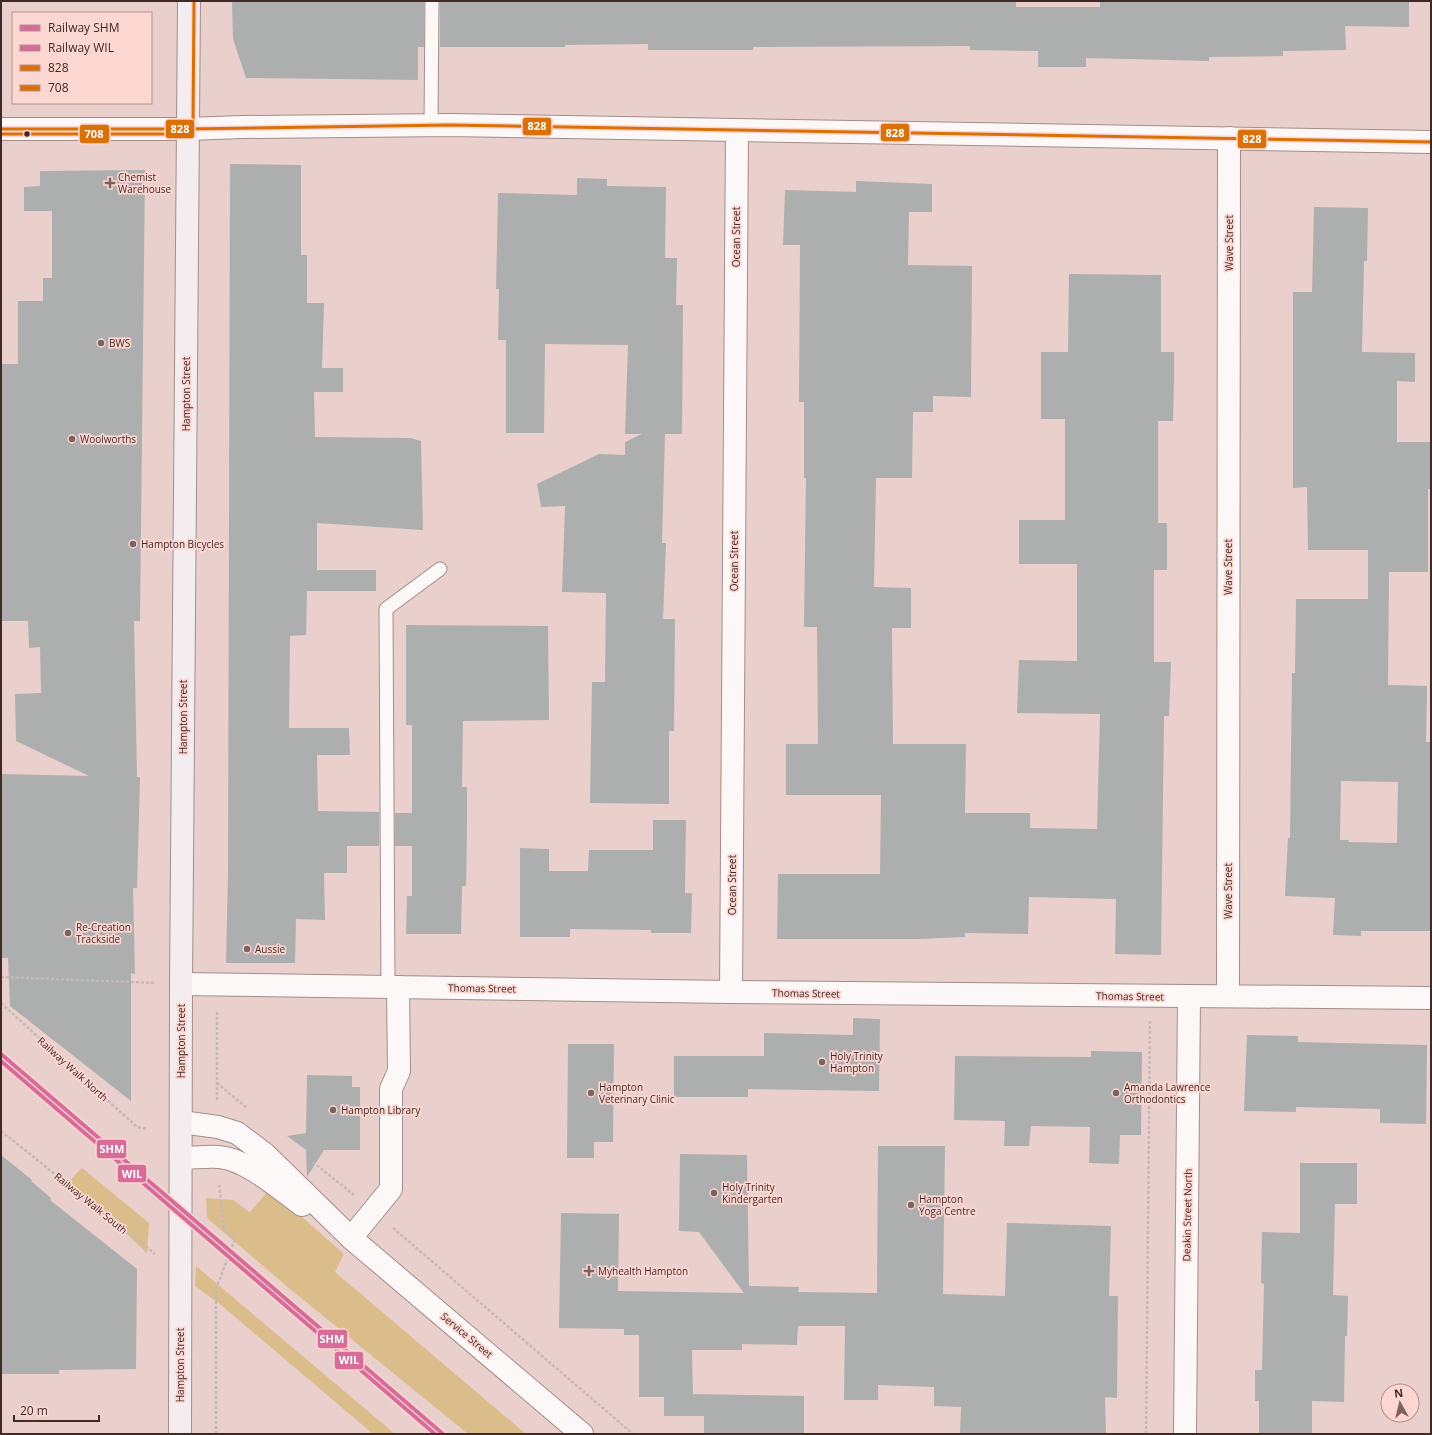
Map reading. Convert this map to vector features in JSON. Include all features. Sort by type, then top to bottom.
[{"type":"main road","name":"Hampton Street","points":[[180,1434],[181,984],[189,1]]},
{"type":"street","points":[[1,129],[188,129],[431,125],[1431,142]]},
{"type":"street","name":"Ocean Street","points":[[731,992],[737,130]]},
{"type":"street","name":"Wave Street","points":[[1228,996],[1229,138]]},
{"type":"street","name":"Thomas Street","points":[[181,984],[731,992],[1431,998]]},
{"type":"street","points":[[351,1238],[391,1189],[391,1089],[399,1071],[393,987]]},
{"type":"street","name":"Deakin Street North","points":[[1185,1434],[1189,997]]},
{"type":"street","name":"Service Street","points":[[181,1122],[218,1126],[238,1133],[265,1154],[351,1238],[582,1434]]},
{"type":"street","name":"Service Street","points":[[181,1158],[219,1157],[233,1160],[252,1170],[351,1238]]},
{"type":"lane","points":[[431,125],[432,1]]},
{"type":"lane","points":[[393,987],[386,609],[440,569]]},
{"type":"path","points":[[1,977],[181,984]]},
{"type":"path","name":"Railway Walk North","points":[[1,1003],[137,1127],[148,1129]]},
{"type":"path","points":[[218,1126],[216,1083],[217,1012],[224,1012]]},
{"type":"path","points":[[1146,1019],[1150,1019],[1146,1434]]},
{"type":"path","points":[[216,1083],[252,1112]]},
{"type":"path","name":"Railway Walk South","points":[[1,1132],[180,1275]]},
{"type":"path","points":[[216,1434],[216,1288],[235,1239],[224,1230],[223,1212],[220,1199],[219,1157]]},
{"type":"path","points":[[307,1157],[373,1211],[633,1434]]},
{"type":"shaded area","points":[[82,1168],[149,1223],[147,1253],[69,1181]]},
{"type":"shaded area","points":[[270,1189],[344,1254],[335,1272],[526,1434],[468,1434],[290,1289],[207,1218],[206,1198],[233,1200],[250,1212]]},
{"type":"shaded area","points":[[196,1266],[395,1434],[373,1434],[221,1305],[195,1286]]},
{"type":"building","points":[[232,1],[424,1],[424,47],[418,47],[418,80],[246,78],[233,39]]},
{"type":"building","points":[[440,1],[1016,1],[1016,7],[1100,7],[1100,1],[1409,1],[1409,27],[1345,26],[1346,50],[1283,51],[1283,56],[1209,57],[1209,61],[1086,58],[1086,67],[1038,67],[1038,51],[970,50],[970,46],[753,47],[753,50],[648,50],[648,44],[565,45],[565,47],[440,47]]},
{"type":"building","points":[[230,164],[301,165],[301,255],[307,255],[307,303],[324,303],[322,368],[343,368],[343,392],[314,392],[315,437],[410,438],[421,441],[423,530],[317,523],[317,570],[376,570],[376,591],[307,591],[306,635],[290,636],[289,728],[349,728],[350,755],[317,755],[318,811],[379,812],[379,846],[347,846],[347,873],[324,873],[325,920],[296,919],[295,963],[226,963],[228,873]]},
{"type":"building","points":[[145,170],[140,621],[134,621],[137,777],[140,777],[137,888],[133,888],[135,974],[131,973],[131,1101],[10,1006],[8,958],[1,958],[1,774],[89,776],[16,741],[15,694],[41,693],[40,647],[29,648],[28,621],[1,621],[1,364],[18,364],[18,301],[43,301],[43,278],[52,278],[52,211],[24,211],[24,187],[40,186],[40,171]]},
{"type":"building","points":[[577,178],[607,179],[607,186],[666,187],[665,258],[677,258],[676,305],[683,305],[682,434],[665,434],[662,543],[666,543],[663,619],[675,619],[674,731],[669,731],[669,804],[590,803],[592,682],[605,682],[606,593],[562,592],[565,506],[541,507],[537,484],[599,454],[625,455],[625,442],[642,434],[625,434],[628,345],[545,344],[544,433],[506,433],[506,340],[498,340],[499,289],[496,289],[498,193],[577,195]]},
{"type":"building","points":[[856,181],[932,184],[932,212],[909,212],[908,265],[972,266],[971,397],[933,396],[933,412],[913,412],[912,478],[876,478],[874,587],[911,588],[911,628],[892,628],[893,744],[966,744],[965,813],[1030,813],[1030,828],[1097,829],[1100,714],[1017,713],[1019,660],[1077,661],[1077,564],[1019,564],[1019,520],[1065,520],[1065,419],[1041,419],[1041,352],[1068,352],[1069,274],[1161,275],[1161,352],[1174,352],[1174,381],[1173,421],[1158,421],[1158,523],[1167,523],[1167,570],[1154,570],[1154,662],[1171,662],[1169,716],[1164,716],[1161,955],[1115,954],[1116,899],[1029,897],[1028,934],[965,933],[965,937],[918,939],[777,939],[778,874],[880,874],[881,795],[786,795],[786,744],[818,744],[817,627],[804,627],[806,478],[804,478],[804,402],[799,402],[800,245],[783,245],[785,190],[856,192]]},
{"type":"building","points":[[1314,207],[1368,208],[1367,261],[1364,261],[1362,352],[1415,353],[1415,382],[1397,381],[1397,442],[1431,442],[1431,489],[1428,489],[1428,572],[1389,572],[1388,685],[1427,686],[1426,742],[1431,742],[1431,931],[1361,931],[1361,936],[1333,935],[1335,898],[1285,896],[1288,838],[1290,838],[1292,673],[1295,673],[1296,599],[1368,599],[1368,550],[1308,550],[1307,487],[1293,488],[1293,292],[1312,292]],"holes":[[[1341,781],[1398,782],[1397,843],[1348,842],[1349,840],[1340,840]]]},
{"type":"building","points":[[406,625],[548,626],[549,720],[463,721],[462,787],[467,787],[467,827],[466,886],[462,886],[461,934],[406,934],[407,896],[412,896],[412,846],[395,846],[395,813],[412,813],[412,725],[406,725]]},
{"type":"building","points":[[653,820],[686,820],[685,893],[692,893],[691,933],[651,933],[651,930],[570,929],[570,937],[520,937],[520,848],[549,849],[549,871],[588,871],[589,850],[653,850]]},
{"type":"building","name":"Holy Trinity Hampton","points":[[853,1018],[880,1019],[879,1091],[748,1089],[748,1097],[674,1097],[674,1056],[764,1056],[764,1033],[853,1035]]},
{"type":"building","points":[[1247,1035],[1298,1036],[1298,1042],[1427,1045],[1426,1124],[1380,1123],[1380,1109],[1296,1107],[1296,1112],[1244,1111]]},
{"type":"building","name":"Hampton Veterinary Clinic","points":[[568,1044],[614,1044],[613,1142],[594,1142],[594,1158],[567,1158]]},
{"type":"building","points":[[1091,1051],[1142,1052],[1141,1135],[1120,1135],[1119,1164],[1089,1163],[1090,1127],[1031,1126],[1029,1146],[1004,1146],[1005,1121],[954,1120],[955,1056],[1091,1057]]},
{"type":"building","name":"Hampton Library","points":[[307,1075],[352,1076],[352,1087],[360,1087],[360,1150],[324,1150],[307,1177],[306,1150],[287,1136],[306,1133]]},
{"type":"building","points":[[878,1146],[945,1146],[943,1294],[1005,1296],[1007,1223],[1111,1226],[1109,1296],[1118,1296],[1117,1398],[1105,1397],[1106,1434],[960,1434],[961,1407],[934,1406],[934,1387],[878,1385],[878,1400],[844,1400],[845,1326],[798,1326],[797,1345],[742,1344],[742,1350],[692,1350],[693,1394],[804,1396],[804,1434],[704,1434],[704,1416],[664,1416],[664,1397],[639,1397],[639,1335],[624,1335],[624,1329],[559,1328],[561,1213],[619,1214],[618,1291],[744,1293],[699,1232],[679,1231],[680,1154],[747,1155],[749,1286],[799,1287],[798,1292],[877,1293]]},
{"type":"building","points":[[1,1155],[32,1180],[31,1181],[51,1198],[50,1200],[137,1269],[136,1369],[59,1370],[59,1374],[1,1374]]},
{"type":"building","points":[[1300,1163],[1357,1163],[1357,1204],[1335,1204],[1333,1295],[1348,1296],[1347,1336],[1345,1336],[1344,1402],[1312,1401],[1312,1434],[1259,1434],[1259,1401],[1255,1401],[1255,1370],[1262,1370],[1264,1284],[1261,1283],[1262,1232],[1300,1233]]},
{"type":"rail line","name":"SHM","points":[[1,1054],[443,1434]]},
{"type":"rail line","name":"WIL","points":[[1,1061],[435,1434]]},
{"type":"transit line","name":"708","points":[[193,129],[194,1]]},
{"type":"transit line","name":"828","points":[[1,129],[188,129],[449,125],[1431,142]]},
{"type":"transit line","name":"708","points":[[1,134],[188,134]]},
{"type":"place","name":"Chemist Warehouse","points":[[110,183]]},
{"type":"place","name":"BWS","points":[[101,343]]},
{"type":"place","name":"Woolworths","points":[[72,439]]},
{"type":"place","name":"Hampton Bicycles","points":[[133,544]]},
{"type":"place","name":"Re-Creation Trackside","points":[[68,933]]},
{"type":"place","name":"Aussie","points":[[247,949]]},
{"type":"place","name":"Holy Trinity Hampton","points":[[822,1062]]},
{"type":"place","name":"Hampton Veterinary Clinic","points":[[591,1093]]},
{"type":"place","name":"Amanda Lawrence Orthodontics","points":[[1116,1093]]},
{"type":"place","name":"Hampton Library","points":[[333,1110]]},
{"type":"place","name":"Holy Trinity Kindergarten","points":[[714,1193]]},
{"type":"place","name":"Hampton Yoga Centre","points":[[911,1205]]},
{"type":"place","name":"Myhealth Hampton","points":[[589,1271]]}]
